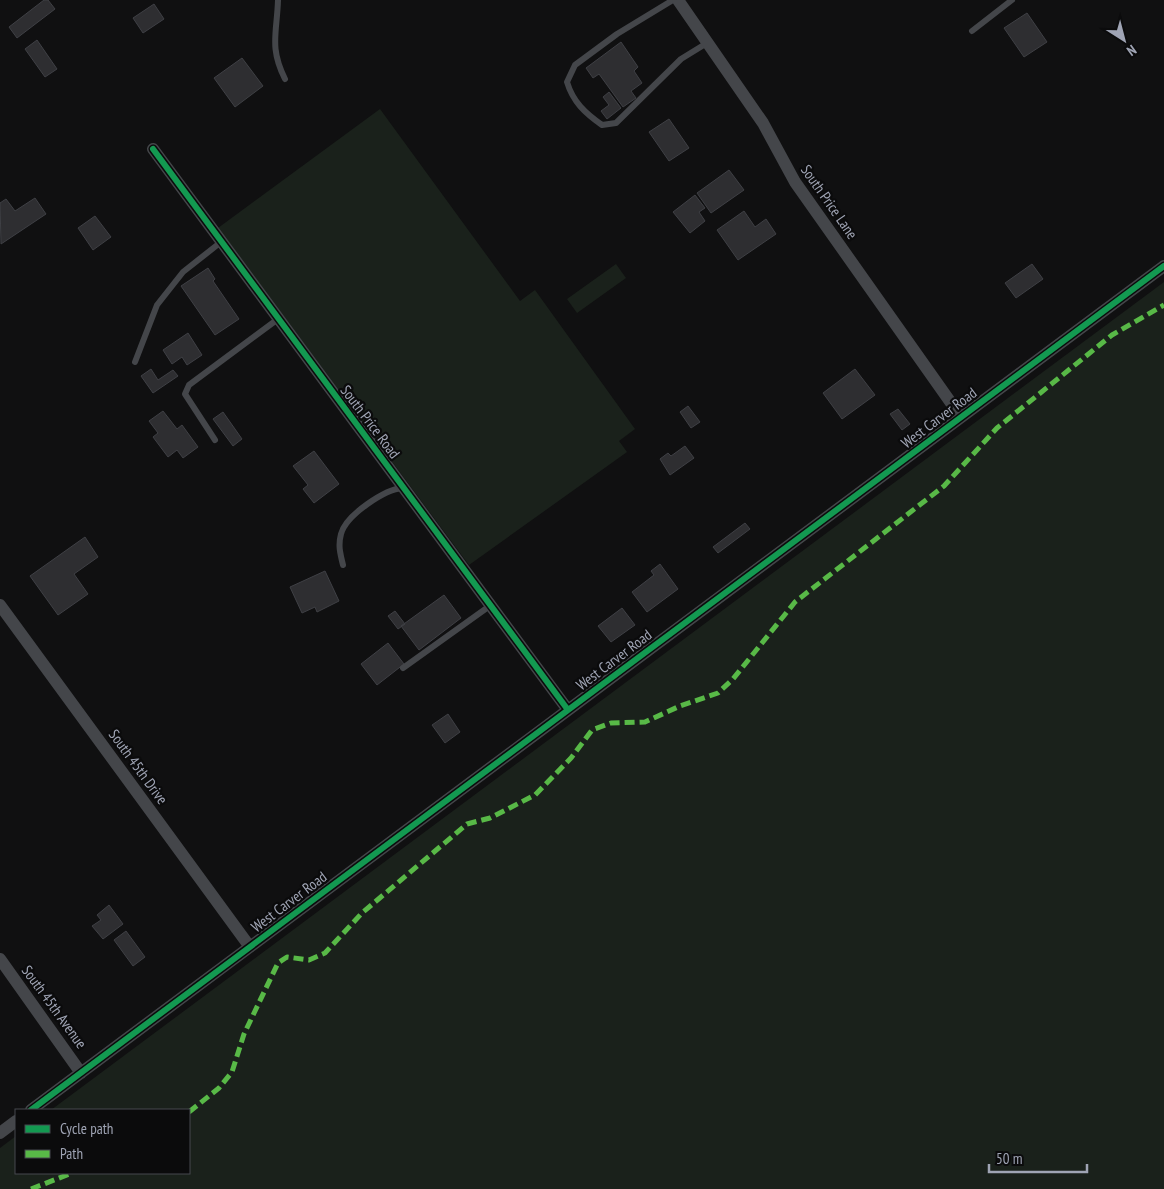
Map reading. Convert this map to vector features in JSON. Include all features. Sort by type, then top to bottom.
[{"type":"street","name":"South Price Lane","points":[[678,0],[764,124],[795,182],[955,409]]},
{"type":"street","name":"South Price Road","points":[[153,149],[568,710]]},
{"type":"street","name":"West Carver Road","points":[[31,1109],[568,710],[955,409],[1164,266]]},
{"type":"street","name":"South 45th Drive","points":[[0,605],[250,947]]},
{"type":"street","name":"South 45th Avenue","points":[[0,959],[81,1073]]},
{"type":"street","points":[[0,1133],[15,1122]]},
{"type":"lane","points":[[278,0],[273,43],[278,64],[285,79]]},
{"type":"lane","points":[[673,0],[617,34],[575,65],[567,82],[572,96],[580,107],[602,125],[616,123],[681,59],[707,43]]},
{"type":"lane","points":[[998,0],[1002,8]]},
{"type":"lane","points":[[972,31],[1012,0]]},
{"type":"lane","points":[[135,362],[157,305],[183,272],[222,242]]},
{"type":"lane","points":[[215,440],[186,394],[189,385],[278,319]]},
{"type":"lane","points":[[343,565],[339,547],[342,531],[354,516],[383,495],[394,489],[404,488]]},
{"type":"lane","points":[[403,668],[491,605]]},
{"type":"shaded area","points":[[380,109],[520,301],[535,290],[635,429],[619,441],[627,452],[469,565],[218,228]]},
{"type":"shaded area","points":[[616,264],[626,278],[577,313],[567,299]]},
{"type":"shaded area","points":[[1164,282],[1164,1189],[0,1189],[0,1148],[15,1137],[15,1174],[190,1174],[190,1109],[52,1109]]},
{"type":"building","points":[[44,0],[48,0],[55,9],[17,38],[9,27]]},
{"type":"building","points":[[154,4],[164,19],[143,33],[133,18]]},
{"type":"building","points":[[1027,13],[1047,42],[1024,57],[1004,28]]},
{"type":"building","points":[[37,40],[57,69],[45,77],[25,49]]},
{"type":"building","points":[[621,42],[638,67],[634,71],[642,83],[631,91],[636,98],[623,107],[599,74],[593,78],[586,68]]},
{"type":"building","points":[[242,58],[263,86],[235,107],[214,78]]},
{"type":"building","points":[[609,92],[621,108],[607,119],[601,111],[609,105],[603,97]]},
{"type":"building","points":[[669,119],[689,148],[669,161],[649,132]]},
{"type":"building","points":[[729,170],[744,190],[711,213],[697,193]]},
{"type":"building","points":[[695,195],[705,208],[699,212],[705,221],[690,233],[673,212]]},
{"type":"building","points":[[35,198],[46,214],[1,244],[0,203],[6,199],[15,211]]},
{"type":"building","points":[[744,211],[755,227],[766,219],[776,234],[738,260],[717,230]]},
{"type":"building","points":[[95,216],[111,237],[93,250],[78,228]]},
{"type":"building","points":[[1032,264],[1043,279],[1016,298],[1005,283]]},
{"type":"building","points":[[208,268],[215,279],[213,281],[239,319],[215,335],[181,286]]},
{"type":"building","points":[[188,333],[202,355],[187,365],[182,357],[172,364],[163,350]]},
{"type":"building","points":[[151,369],[158,380],[173,370],[178,376],[153,393],[141,376]]},
{"type":"building","points":[[855,369],[875,395],[842,419],[823,393]]},
{"type":"building","points":[[688,406],[700,422],[691,428],[680,412]]},
{"type":"building","points":[[898,409],[910,424],[902,430],[890,414]]},
{"type":"building","points":[[163,411],[177,429],[182,425],[198,447],[183,458],[177,450],[168,457],[153,437],[158,433],[149,421]]},
{"type":"building","points":[[223,412],[242,439],[233,446],[213,419]]},
{"type":"building","points":[[685,446],[694,458],[670,475],[660,459],[668,453],[671,456]]},
{"type":"building","points":[[314,451],[339,484],[314,503],[303,489],[308,485],[293,466]]},
{"type":"building","points":[[745,523],[750,529],[718,553],[713,547]]},
{"type":"building","points":[[85,537],[98,557],[74,574],[88,594],[58,615],[30,576]]},
{"type":"building","points":[[660,564],[678,589],[647,612],[632,592],[654,575],[651,571]]},
{"type":"building","points":[[325,571],[339,601],[317,612],[315,607],[302,613],[290,587]]},
{"type":"building","points":[[444,595],[461,618],[419,650],[401,626]]},
{"type":"building","points":[[622,608],[635,625],[611,642],[598,626]]},
{"type":"building","points":[[395,611],[405,624],[398,629],[388,616]]},
{"type":"building","points":[[388,643],[404,664],[377,685],[361,664]]},
{"type":"building","points":[[448,714],[460,732],[445,743],[432,725]]},
{"type":"building","points":[[109,905],[123,924],[103,939],[92,926],[101,920],[97,915]]},
{"type":"building","points":[[126,931],[145,957],[133,966],[114,940]]},
{"type":"marked path","points":[[190,1111],[219,1088],[232,1072],[244,1034],[278,963],[287,957],[309,960],[325,953],[362,913],[467,824],[490,818],[535,795],[571,758],[592,730],[611,723],[645,722],[680,706],[718,693],[733,679],[795,602],[944,486],[997,428],[1112,335],[1164,305]]},
{"type":"marked path","points":[[31,1189],[69,1174]]},
{"type":"cycle path","points":[[153,149],[568,710]]},
{"type":"cycle path","points":[[32,1109],[1164,266]]}]
